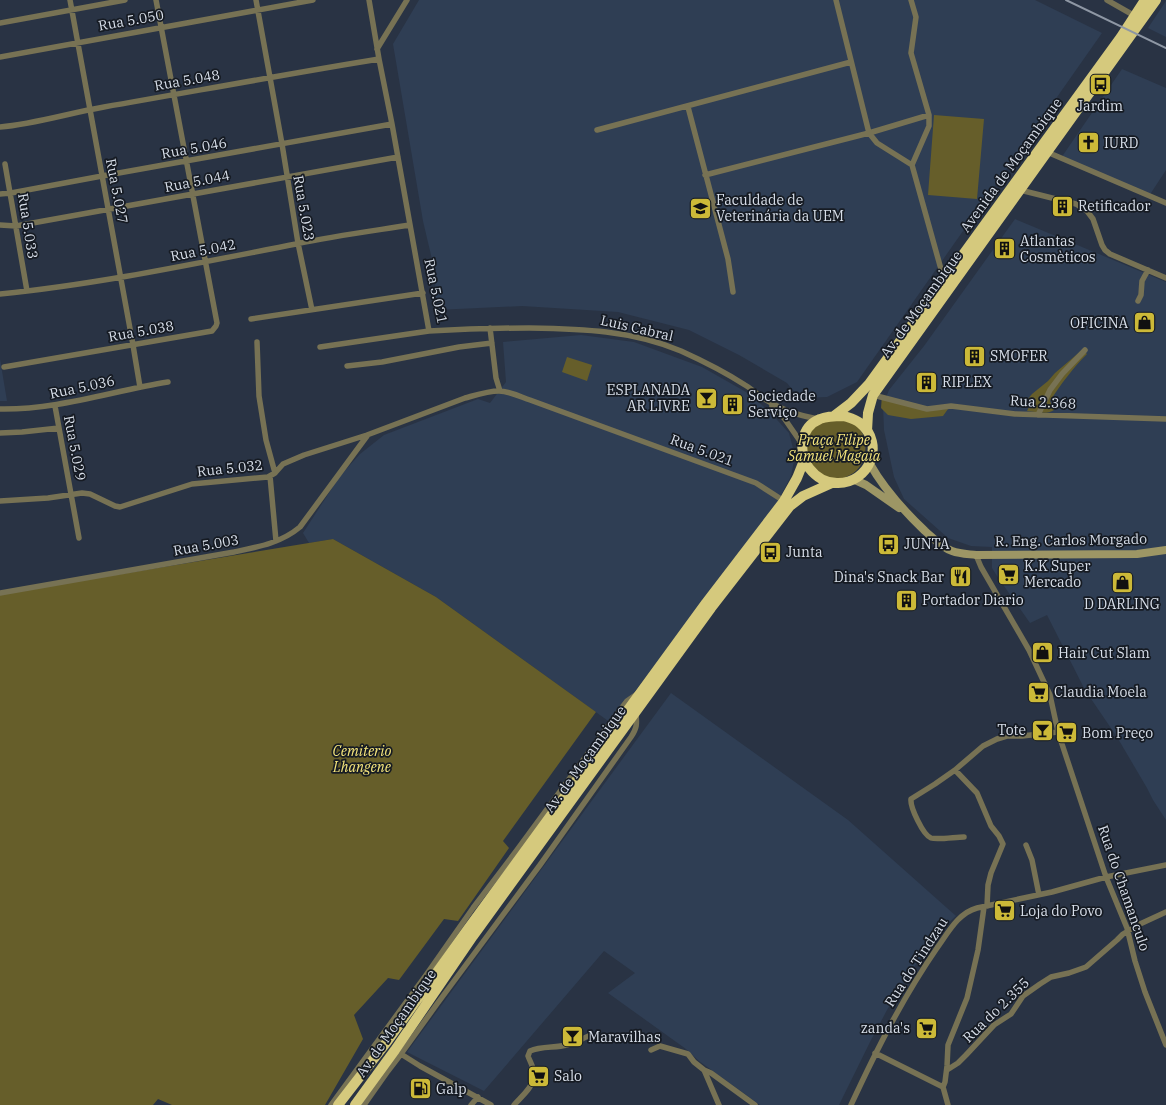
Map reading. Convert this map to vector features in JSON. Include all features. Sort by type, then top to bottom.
[{"type":"highway","name":"Avenida de Moçambique","points":[[1138,18],[1145,0]]},
{"type":"highway","name":"Avenida de Moçambique","points":[[897,344],[1138,18],[1156,0]]},
{"type":"highway","name":"Avenida de Moçambique","points":[[1097,83],[1123,39]]},
{"type":"highway","name":"Av. de Moçambique","points":[[867,431],[868,413],[873,395],[1097,83]]},
{"type":"highway","name":"Av. de Moçambique","points":[[834,416],[860,394],[869,384],[897,344]]},
{"type":"highway","name":"Av. de Moçambique","points":[[819,419],[844,416],[861,424],[867,431],[872,442],[873,453],[870,464]]},
{"type":"highway","points":[[819,419],[812,423],[807,429],[803,436],[802,444],[802,451],[809,467],[815,475],[832,483],[844,484],[855,480],[864,473],[870,464]]},
{"type":"highway","name":"Av. de Moçambique","points":[[338,1105],[373,1060],[784,500],[797,478],[805,458]]},
{"type":"highway","name":"Av. de Moçambique","points":[[359,1104],[473,936],[711,608],[790,506],[803,496],[832,483]]},
{"type":"street","name":"Rua 5.027","points":[[70,0],[134,345],[140,386]]},
{"type":"street","points":[[0,23],[125,0]]},
{"type":"street","points":[[156,0],[206,262]]},
{"type":"street","name":"Rua 5.023","points":[[256,0],[298,243],[312,310]]},
{"type":"street","name":"Rua 5.050","points":[[0,57],[313,0]]},
{"type":"street","name":"Rua 5.021","points":[[369,0],[429,331],[490,328]]},
{"type":"street","points":[[377,49],[407,0]]},
{"type":"street","points":[[836,0],[869,133],[877,143],[912,165]]},
{"type":"street","points":[[911,0],[916,17],[911,53],[929,115],[929,126],[912,165],[944,280]]},
{"type":"street","points":[[1107,0],[1138,18]]},
{"type":"street","name":"Rua 5.048","points":[[0,127],[16,126],[90,109],[174,95],[270,76],[379,59]]},
{"type":"street","points":[[597,130],[688,107],[851,62]]},
{"type":"street","points":[[688,107],[728,258],[733,292]]},
{"type":"street","points":[[705,175],[869,133],[929,115]]},
{"type":"street","name":"Rua 5.046","points":[[0,194],[187,162],[392,124]]},
{"type":"street","points":[[1047,152],[1166,203]]},
{"type":"street","name":"Rua 5.044","points":[[0,226],[16,226],[109,210],[287,176],[398,157]]},
{"type":"street","name":"Rua 5.033","points":[[5,164],[27,291]]},
{"type":"street","points":[[1020,190],[1076,204],[1087,211],[1093,219],[1099,238],[1105,250],[1110,254],[1166,278]]},
{"type":"street","name":"Rua 5.042","points":[[0,294],[121,278],[298,243],[410,225]]},
{"type":"street","name":"Rua 5.038","points":[[4,367],[212,331],[217,322],[206,262]]},
{"type":"street","points":[[1138,301],[1142,281],[1148,270]]},
{"type":"street","points":[[251,319],[423,293]]},
{"type":"street","points":[[490,328],[496,378],[500,391]]},
{"type":"street","name":"Luis Cabral","points":[[490,328],[571,328],[597,330],[655,342],[680,351],[721,370],[764,399],[784,418],[802,444]]},
{"type":"street","points":[[320,347],[429,331]]},
{"type":"street","points":[[257,342],[259,396],[272,475],[276,541]]},
{"type":"street","points":[[347,366],[382,362],[459,347],[492,344]]},
{"type":"street","points":[[1038,415],[1050,390],[1062,374],[1085,350]]},
{"type":"street","name":"Rua 5.036","points":[[0,409],[16,410],[54,406],[140,386],[168,382]]},
{"type":"street","name":"Rua 5.021","points":[[500,391],[530,400],[756,483],[784,500]]},
{"type":"street","name":"Rua 5.032","points":[[0,501],[36,499],[82,493],[90,494],[120,507],[192,484],[272,475],[283,464],[304,455],[368,435],[465,398],[500,391]]},
{"type":"street","name":"Rua 2.368","points":[[873,395],[927,409],[951,406],[1015,414],[1166,419]]},
{"type":"street","name":"Luis Cabral","points":[[764,399],[788,412],[819,419]]},
{"type":"street","name":"Rua 5.029","points":[[54,406],[79,538]]},
{"type":"street","points":[[0,433],[59,428]]},
{"type":"street","name":"Rua 5.003","points":[[0,593],[266,546],[295,531],[300,526],[368,435]]},
{"type":"street","points":[[870,464],[876,475],[907,513]]},
{"type":"street","points":[[855,480],[907,513]]},
{"type":"street","name":"R. Eng. Carlos Morgado","points":[[907,513],[939,543],[951,551],[963,554],[1137,554],[1166,550]]},
{"type":"street","points":[[964,837],[932,838],[926,834],[916,817],[911,799],[955,770],[983,746],[997,738],[1058,732],[1050,695],[1030,650],[984,573],[976,555]]},
{"type":"street","points":[[331,1105],[473,908],[627,700],[633,695],[642,692]]},
{"type":"street","points":[[359,1104],[401,1054],[436,1004],[544,859],[631,737],[637,724],[636,713]]},
{"type":"street","name":"Rua do Chamanculo","points":[[1058,732],[1106,876],[1128,931],[1145,992],[1166,1045]]},
{"type":"street","points":[[948,1105],[944,1085],[947,1070],[948,1044],[967,998],[973,976],[991,873],[1003,844],[991,826],[977,793],[955,770]]},
{"type":"street","points":[[1026,845],[1032,860],[1039,895]]},
{"type":"street","name":"Rua do Tindzau","points":[[851,1105],[875,1053],[916,978],[955,923],[964,914],[971,910],[1039,895],[1106,876],[1166,865]]},
{"type":"street","name":"Rua do 2.355","points":[[947,1070],[952,1068],[966,1055],[994,1025],[1011,1014],[1023,996],[1051,977],[1086,967],[1123,934],[1166,912]]},
{"type":"street","points":[[514,1105],[528,1089],[534,1078],[534,1070],[528,1056],[530,1051],[535,1049],[569,1045],[591,1035]]},
{"type":"street","points":[[651,1050],[660,1046],[688,1054],[694,1062],[704,1070],[711,1073],[755,1105]]},
{"type":"street","points":[[875,1053],[944,1085]]},
{"type":"street","points":[[401,1054],[492,1105]]},
{"type":"street","points":[[704,1070],[719,1105]]},
{"type":"street","points":[[471,1105],[478,1097]]},
{"type":"shaded area","name":"Faculdade de Veterinária da UEM","points":[[419,0],[1035,0],[1102,33],[857,382],[827,397],[799,398],[787,383],[739,355],[689,330],[618,312],[522,306],[436,310],[435,272],[423,221],[393,44]]},
{"type":"shaded area","points":[[1166,1],[1166,37],[1148,28]]},
{"type":"shaded area","points":[[1122,69],[1166,88],[1166,170],[1149,196],[1061,158]]},
{"type":"shaded area","points":[[1015,219],[1166,282],[1166,820],[1117,737],[1085,690],[1047,615],[1030,623],[992,568],[992,547],[971,546],[948,538],[904,499],[894,477],[884,430],[883,405],[889,390],[924,346]]},
{"type":"shaded area","points":[[581,335],[634,342],[702,367],[746,392],[769,411],[789,433],[795,456],[791,476],[777,503],[611,723],[436,597],[333,539],[309,543],[303,533],[340,476],[360,454],[384,435],[478,399],[490,403],[506,382],[503,342]]},
{"type":"shaded area","points":[[0,359],[7,401],[0,401]]},
{"type":"shaded area","points":[[671,693],[848,820],[956,916],[945,926],[904,982],[870,1042],[839,1105],[760,1105],[608,993],[635,973],[604,951],[484,1091],[407,1052]]},
{"type":"green space","points":[[934,115],[984,119],[977,199],[928,195]]},
{"type":"green space","points":[[1082,350],[1087,354],[1067,376],[1050,401],[1054,410],[1045,413],[1027,411],[1031,403],[1027,400],[1032,394]]},
{"type":"green space","points":[[567,357],[592,365],[587,381],[562,372]]},
{"type":"green space","points":[[882,395],[927,410],[948,409],[943,416],[911,419],[888,415],[881,408]]},
{"type":"green space","name":"Praça Filipe Samuel Magaia","points":[[851,420],[858,427],[864,437],[864,456],[859,467],[850,475],[837,480],[811,471],[802,451],[816,421]]},
{"type":"green space","name":"Cemiterio Lhangene","points":[[333,539],[436,597],[596,712],[503,841],[509,848],[458,921],[444,919],[399,980],[388,978],[354,1015],[363,1039],[325,1105],[172,1105],[158,1099],[153,1105],[0,1105],[0,594]]},
{"type":"railway","points":[[1066,0],[1166,48]]},
{"type":"place","name":"Jardim","points":[[1100,84]]},
{"type":"place","name":"IURD","points":[[1089,143]]},
{"type":"place","name":"Retificador","points":[[1062,206]]},
{"type":"place","name":"Faculdade de Veterinária da UEM","points":[[700,208]]},
{"type":"place","name":"Atlantas Cosmèticos","points":[[1004,249]]},
{"type":"place","name":"OFICINA","points":[[1144,323]]},
{"type":"place","name":"SMOFER","points":[[975,356]]},
{"type":"place","name":"RIPLEX","points":[[927,382]]},
{"type":"place","name":"ESPLANADA AR LIVRE","points":[[706,398]]},
{"type":"place","name":"Sociedade Serviço","points":[[732,404]]},
{"type":"place","name":"JUNTA","points":[[889,544]]},
{"type":"place","name":"Junta","points":[[770,552]]},
{"type":"place","name":"K.K Super Mercado","points":[[1009,574]]},
{"type":"place","name":"Dina's Snack Bar","points":[[960,577]]},
{"type":"place","name":"D DARLING","points":[[1122,582]]},
{"type":"place","name":"Portador Diario","points":[[907,600]]},
{"type":"place","name":"Hair Cut Slam","points":[[1042,653]]},
{"type":"place","name":"Claudia Moela","points":[[1039,692]]},
{"type":"place","name":"Tote","points":[[1042,730]]},
{"type":"place","name":"Bom Preço","points":[[1067,733]]},
{"type":"place","name":"Loja do Povo","points":[[1005,911]]},
{"type":"place","name":"zanda's","points":[[926,1028]]},
{"type":"place","name":"Maravilhas","points":[[573,1037]]},
{"type":"place","name":"Salo","points":[[538,1076]]},
{"type":"place","name":"Galp","points":[[420,1089]]}]
